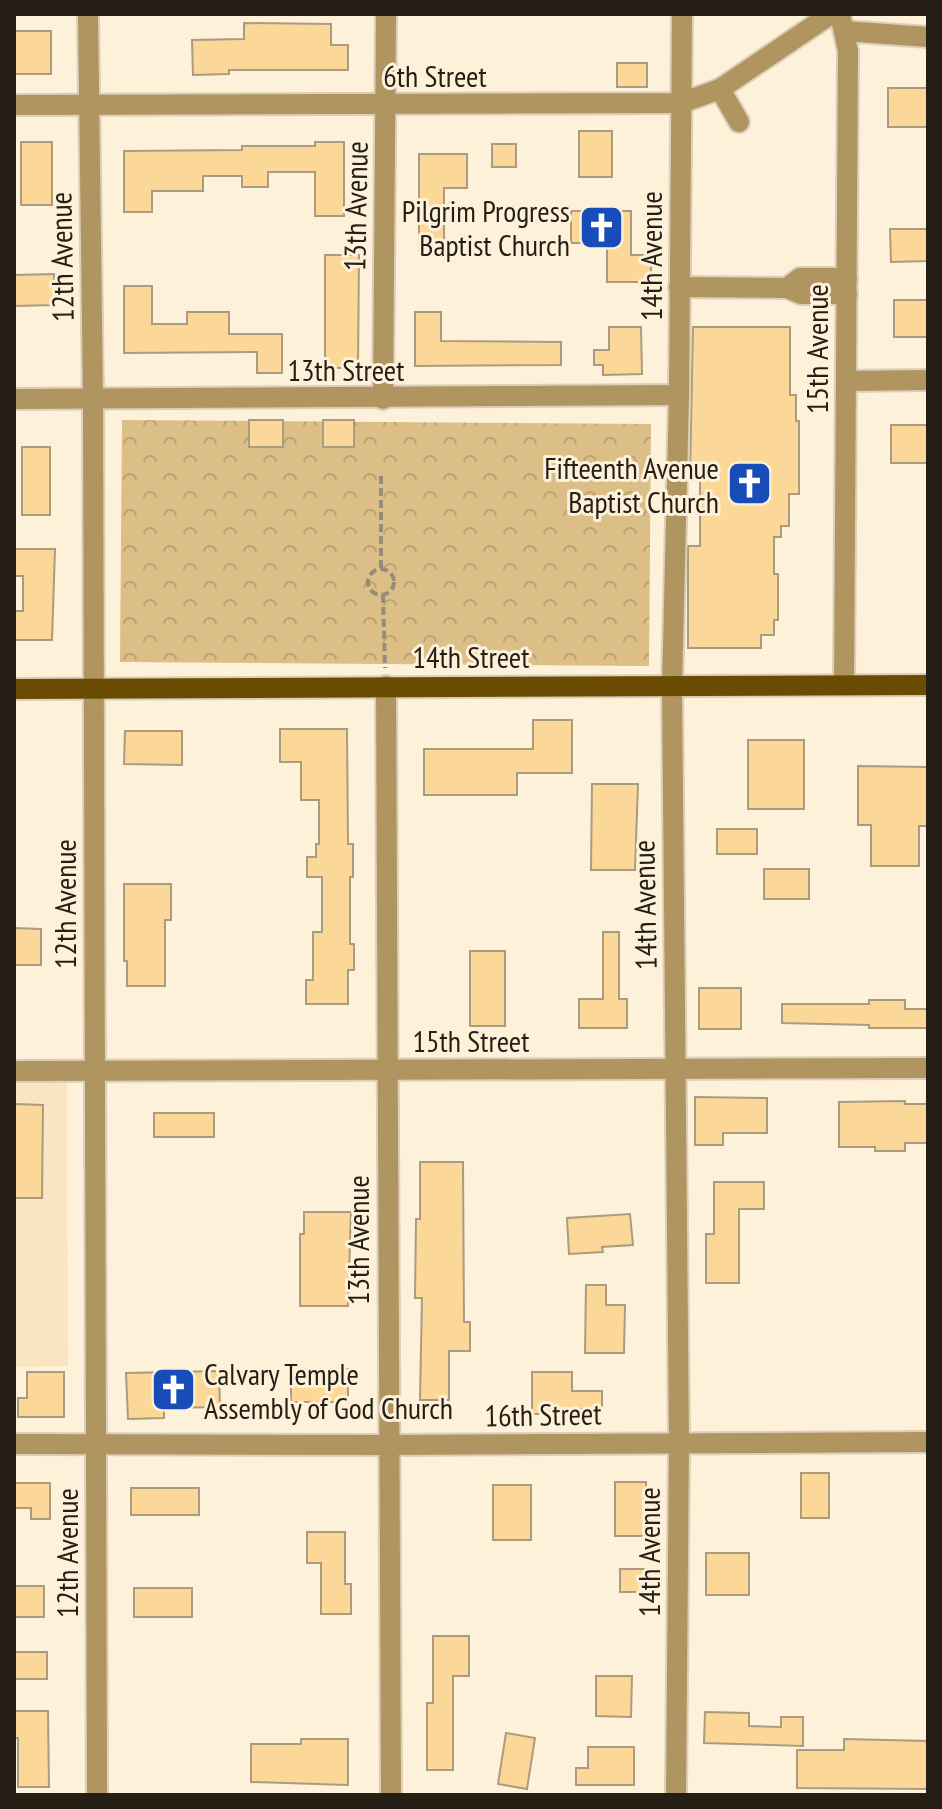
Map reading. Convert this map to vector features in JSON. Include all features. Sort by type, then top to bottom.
[{"type":"main road","name":"14th Street","points":[[14,689],[928,685]]},
{"type":"street","name":"12th Avenue","points":[[88,14],[93,399],[97,1795]]},
{"type":"street","name":"13th Avenue","points":[[383,399],[386,14]]},
{"type":"street","name":"14th Avenue","points":[[676,1795],[679,1442],[672,688],[679,395],[682,14]]},
{"type":"street","name":"6th Street","points":[[14,105],[681,103],[720,89],[838,20]]},
{"type":"street","points":[[838,20],[928,37]]},
{"type":"street","name":"15th Avenue","points":[[838,20],[848,51],[844,685]]},
{"type":"street","points":[[720,89],[739,122]]},
{"type":"street","points":[[679,287],[787,288],[800,278],[847,286]]},
{"type":"street","points":[[846,381],[928,380]]},
{"type":"street","name":"13th Street","points":[[14,399],[679,395]]},
{"type":"street","name":"13th Avenue","points":[[386,686],[387,1445],[391,1795]]},
{"type":"street","name":"15th Street","points":[[14,1071],[928,1068]]},
{"type":"street","name":"16th Street","points":[[14,1444],[928,1442]]},
{"type":"path","points":[[381,476],[381,568]]},
{"type":"path","points":[[381,568],[392,575],[394,583],[391,591],[383,595],[374,594],[367,583],[373,571],[381,568]]},
{"type":"path","points":[[383,595],[386,686]]},
{"type":"shaded area","points":[[14,1083],[67,1083],[68,1366],[14,1367]]},
{"type":"green space","points":[[122,420],[651,424],[649,666],[120,662]]},
{"type":"building","points":[[244,23],[331,24],[331,45],[348,45],[348,70],[229,70],[229,74],[193,75],[192,40],[244,39]]},
{"type":"building","points":[[14,31],[51,31],[51,74],[14,74]]},
{"type":"building","points":[[617,63],[647,63],[647,87],[617,87]]},
{"type":"building","points":[[888,88],[928,88],[928,127],[888,127]]},
{"type":"building","points":[[579,131],[612,131],[612,177],[579,177]]},
{"type":"building","points":[[21,142],[52,142],[52,205],[21,205]]},
{"type":"building","points":[[315,142],[344,142],[344,216],[315,216],[315,172],[268,172],[268,187],[242,187],[242,176],[203,176],[203,191],[152,191],[152,212],[124,212],[124,151],[242,150],[242,146],[315,146]]},
{"type":"building","points":[[492,144],[516,144],[516,167],[492,167]]},
{"type":"building","points":[[419,154],[467,154],[467,188],[444,188],[444,254],[419,254]]},
{"type":"building","points":[[571,211],[631,211],[631,255],[651,255],[651,282],[607,282],[607,243],[571,243]]},
{"type":"building","points":[[890,229],[928,229],[928,261],[891,262]]},
{"type":"building","points":[[325,255],[359,255],[358,368],[325,368]]},
{"type":"building","points":[[54,274],[54,305],[14,306],[14,275]]},
{"type":"building","points":[[124,286],[152,286],[152,324],[187,324],[187,312],[229,312],[229,334],[282,334],[282,373],[257,373],[257,352],[124,353]]},
{"type":"building","points":[[894,300],[928,300],[928,337],[894,337]]},
{"type":"building","points":[[415,312],[441,312],[441,341],[561,342],[561,365],[415,366]]},
{"type":"building","points":[[609,327],[641,327],[642,374],[603,375],[603,365],[594,365],[594,350],[609,350]]},
{"type":"building","name":"Fifteenth Avenue Baptist Church","points":[[693,327],[790,327],[790,395],[796,395],[796,421],[799,421],[799,494],[789,494],[789,526],[781,526],[781,537],[774,537],[778,620],[774,620],[774,635],[761,635],[761,648],[688,648],[688,546],[700,546],[700,474],[690,474]]},
{"type":"building","points":[[249,420],[283,420],[283,447],[249,447]]},
{"type":"building","points":[[323,420],[354,420],[354,447],[323,447]]},
{"type":"building","points":[[891,425],[928,425],[928,463],[891,463]]},
{"type":"building","points":[[22,447],[50,447],[50,515],[22,515]]},
{"type":"building","points":[[14,549],[55,549],[52,640],[14,640],[14,611],[23,611],[23,576],[14,576]]},
{"type":"building","points":[[533,720],[572,720],[572,773],[517,773],[517,795],[424,795],[424,749],[533,749]]},
{"type":"building","points":[[280,729],[347,729],[348,844],[353,844],[350,944],[354,944],[354,970],[348,970],[348,1004],[306,1004],[306,980],[313,980],[313,932],[322,932],[322,877],[307,877],[307,857],[316,857],[316,844],[319,844],[319,800],[301,800],[301,762],[280,762]]},
{"type":"building","points":[[125,731],[182,731],[182,765],[124,764]]},
{"type":"building","points":[[748,740],[804,740],[804,809],[748,809]]},
{"type":"building","points":[[858,766],[928,767],[928,826],[919,826],[919,866],[871,866],[871,825],[858,825]]},
{"type":"building","points":[[592,784],[638,784],[635,870],[591,870]]},
{"type":"building","points":[[717,829],[757,829],[757,854],[717,854]]},
{"type":"building","points":[[764,869],[809,869],[809,899],[764,899]]},
{"type":"building","points":[[124,884],[171,884],[171,920],[165,920],[165,986],[127,986]]},
{"type":"building","points":[[14,928],[41,929],[41,965],[14,965]]},
{"type":"building","points":[[603,932],[619,932],[619,999],[627,999],[627,1028],[579,1028],[579,999],[603,999]]},
{"type":"building","points":[[470,951],[505,951],[505,1026],[470,1026]]},
{"type":"building","points":[[699,988],[741,988],[741,1029],[699,1029]]},
{"type":"building","points":[[869,1000],[905,1000],[905,1009],[928,1009],[928,1028],[782,1023],[782,1004],[869,1004]]},
{"type":"building","points":[[695,1097],[767,1098],[767,1133],[723,1133],[723,1145],[695,1145]]},
{"type":"building","points":[[905,1101],[905,1104],[928,1104],[928,1143],[905,1143],[905,1151],[839,1147],[839,1102]]},
{"type":"building","points":[[14,1104],[43,1105],[42,1198],[14,1198]]},
{"type":"building","points":[[154,1113],[214,1113],[214,1137],[154,1137]]},
{"type":"building","points":[[420,1162],[463,1162],[464,1322],[470,1322],[470,1351],[449,1351],[449,1400],[420,1400],[422,1298],[415,1298]]},
{"type":"building","points":[[714,1182],[764,1182],[764,1209],[739,1209],[739,1283],[706,1283],[706,1234],[714,1234]]},
{"type":"building","points":[[304,1212],[351,1212],[348,1306],[300,1306],[300,1234],[304,1234]]},
{"type":"building","points":[[630,1214],[633,1245],[602,1247],[603,1252],[569,1254],[567,1218]]},
{"type":"building","points":[[586,1285],[606,1285],[606,1305],[625,1305],[624,1353],[585,1353]]},
{"type":"building","points":[[291,1369],[348,1369],[348,1402],[291,1402]]},
{"type":"building","name":"Calvary Temple Assembly of God Church","points":[[219,1371],[220,1407],[164,1408],[164,1418],[128,1419],[126,1373]]},
{"type":"building","points":[[27,1372],[64,1372],[64,1417],[18,1417],[18,1398],[27,1398]]},
{"type":"building","points":[[532,1372],[572,1372],[572,1391],[602,1391],[602,1409],[572,1409],[572,1414],[532,1414]]},
{"type":"building","points":[[801,1473],[829,1473],[829,1518],[801,1518]]},
{"type":"building","points":[[615,1482],[646,1482],[646,1536],[615,1536]]},
{"type":"building","points":[[14,1483],[50,1483],[50,1519],[31,1519],[31,1508],[14,1508]]},
{"type":"building","points":[[493,1485],[531,1485],[531,1540],[493,1540]]},
{"type":"building","points":[[131,1488],[199,1488],[199,1515],[131,1515]]},
{"type":"building","points":[[307,1532],[345,1532],[345,1584],[351,1584],[351,1614],[321,1614],[321,1563],[307,1563]]},
{"type":"building","points":[[706,1553],[749,1553],[749,1595],[706,1595]]},
{"type":"building","points":[[620,1569],[654,1569],[654,1592],[620,1592]]},
{"type":"building","points":[[14,1586],[44,1586],[44,1617],[14,1617]]},
{"type":"building","points":[[134,1588],[192,1588],[192,1617],[134,1617]]},
{"type":"building","points":[[433,1636],[469,1636],[469,1676],[453,1676],[453,1770],[427,1770],[427,1703],[433,1703]]},
{"type":"building","points":[[14,1652],[47,1652],[47,1679],[14,1679]]},
{"type":"building","points":[[596,1676],[632,1676],[631,1717],[596,1716]]},
{"type":"building","points":[[14,1711],[48,1711],[49,1787],[18,1787],[18,1738],[14,1738]]},
{"type":"building","points":[[705,1712],[749,1713],[749,1726],[781,1727],[781,1717],[803,1717],[803,1746],[704,1743]]},
{"type":"building","points":[[506,1733],[535,1738],[527,1789],[498,1784]]},
{"type":"building","points":[[301,1739],[348,1739],[348,1785],[251,1782],[251,1744],[301,1744]]},
{"type":"building","points":[[844,1739],[928,1741],[928,1789],[797,1788],[797,1750],[844,1750]]},
{"type":"building","points":[[588,1747],[634,1747],[634,1785],[576,1785],[576,1768],[588,1768]]},
{"type":"place","name":"Pilgrim Progress Baptist Church","points":[[601,227]]},
{"type":"place","name":"Fifteenth Avenue Baptist Church","points":[[750,484]]},
{"type":"place","name":"Calvary Temple Assembly of God Church","points":[[173,1390]]}]
